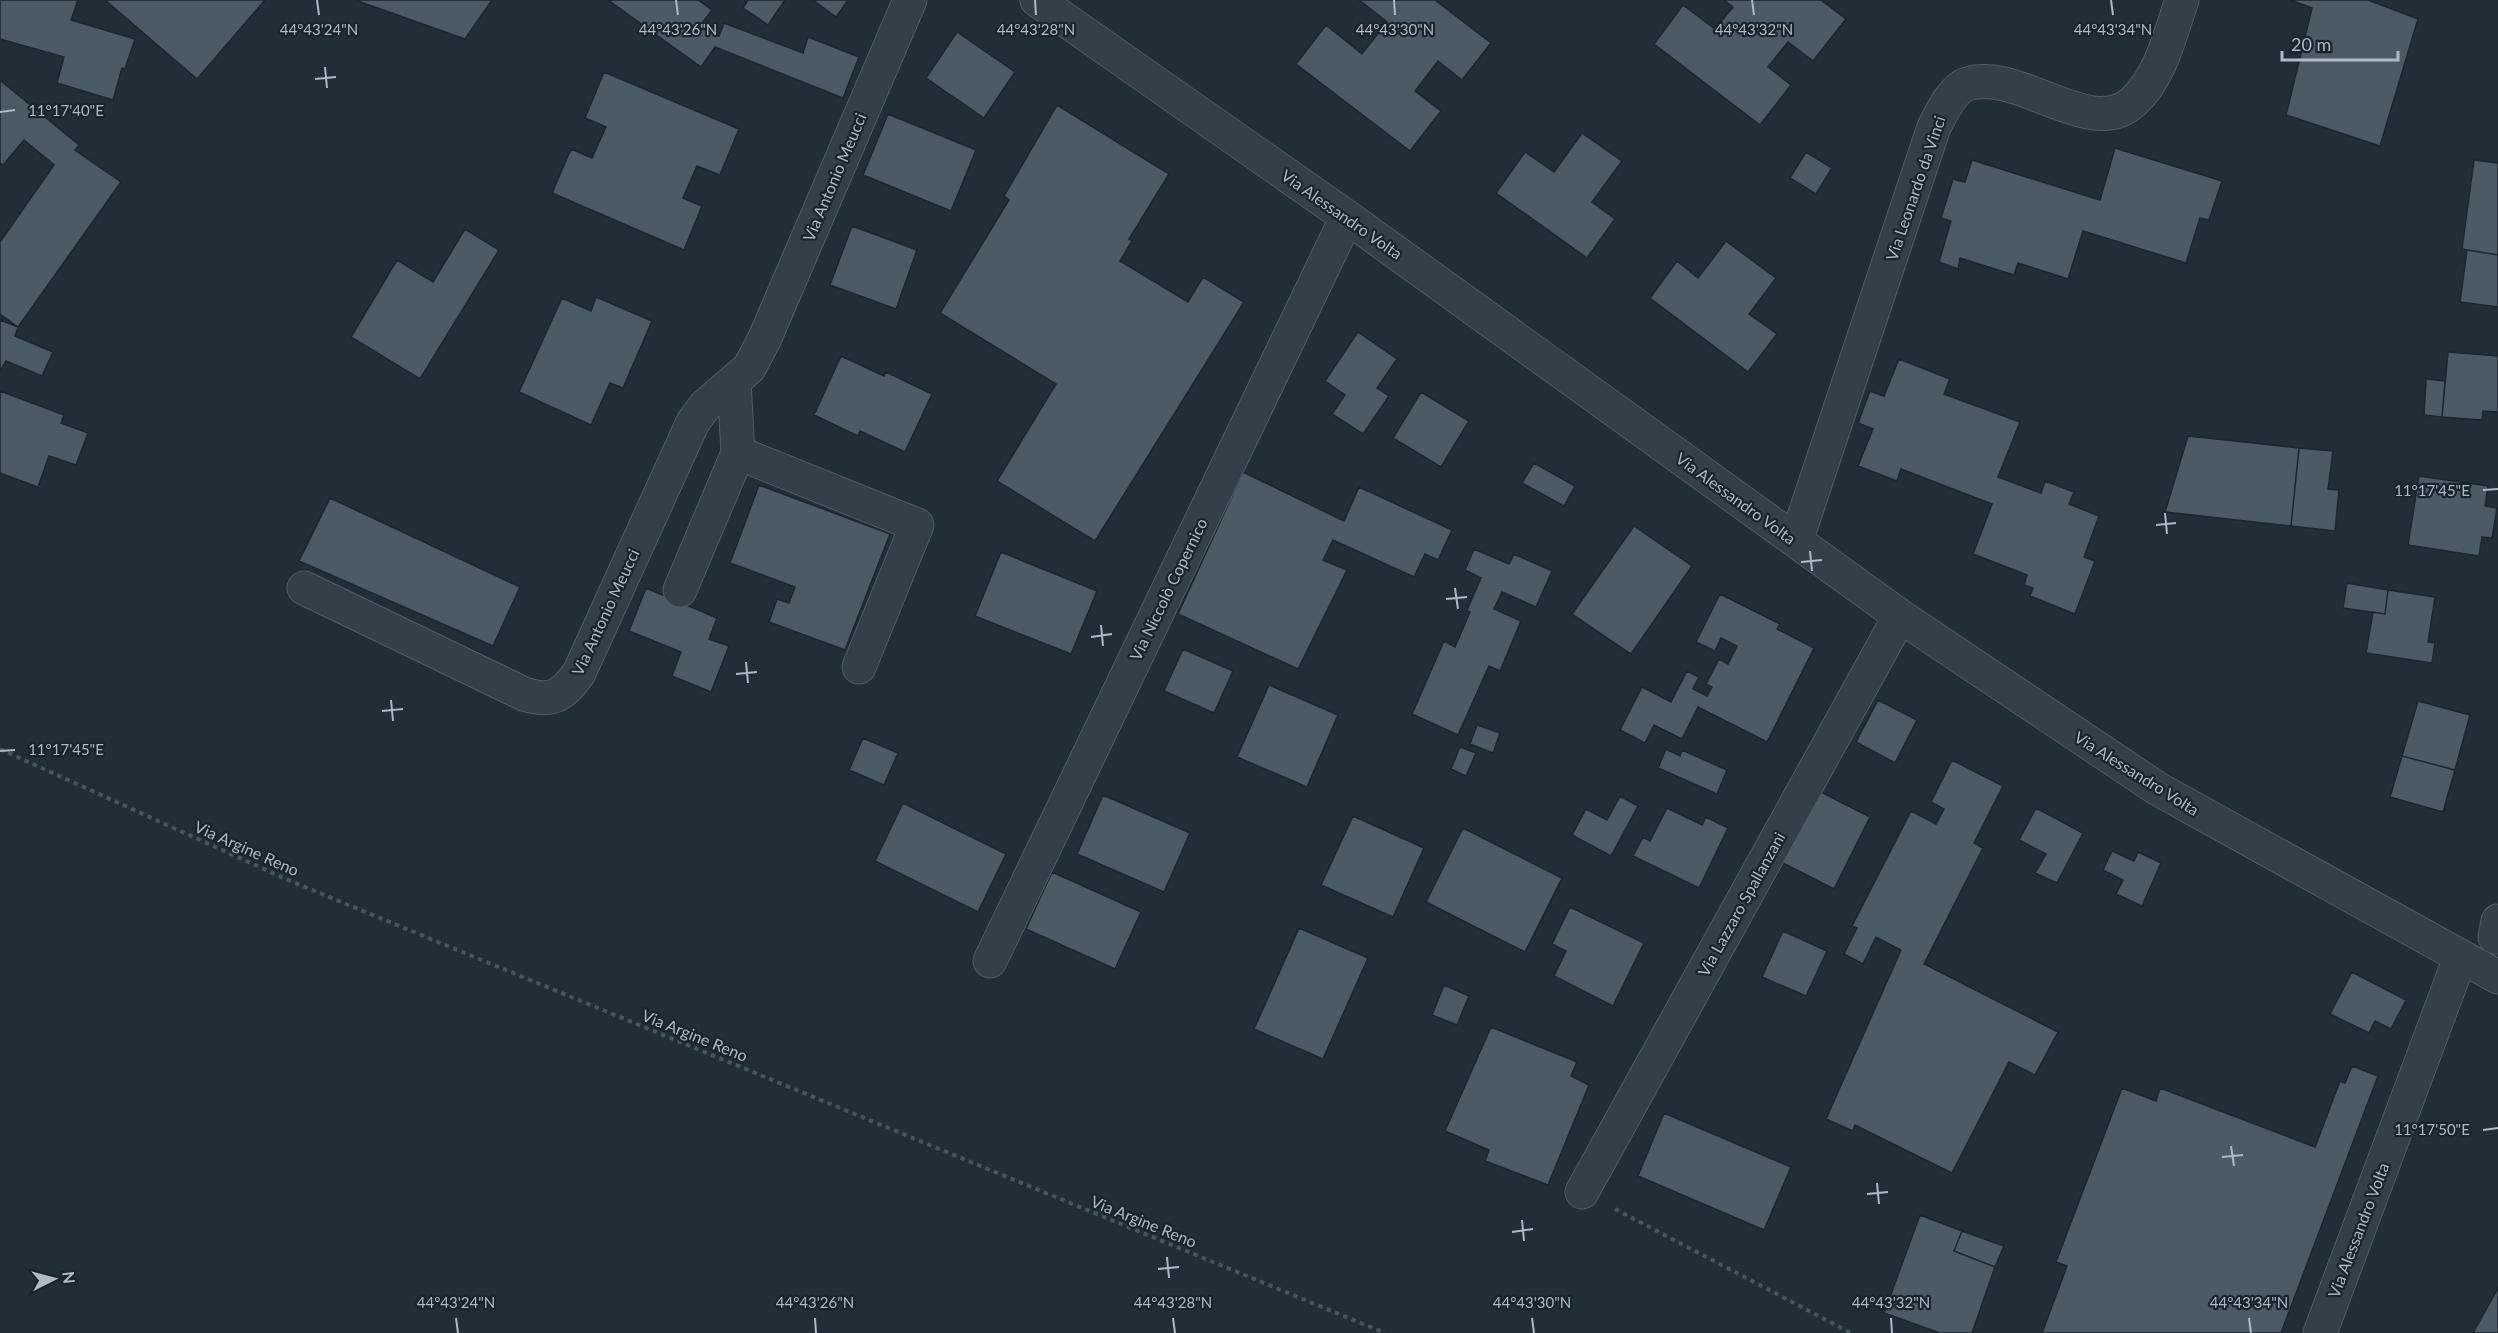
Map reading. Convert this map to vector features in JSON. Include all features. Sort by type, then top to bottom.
[{"type":"street","name":"Via Antonio Meucci","points":[[304,588],[524,694],[538,699],[557,697],[568,688],[579,673],[693,422],[705,406],[749,368],[764,340],[910,0]]},
{"type":"street","name":"Via Alessandro Volta","points":[[1037,0],[1347,217],[1900,616],[2158,789],[2498,977]]},
{"type":"street","name":"Via Leonardo da Vinci","points":[[1796,541],[1934,127],[1947,102],[1965,84],[1988,82],[2013,87],[2094,114],[2112,114],[2132,104],[2147,88],[2161,59],[2182,0]]},
{"type":"street","name":"Via Niccolò Copernico","points":[[990,961],[1347,217]]},
{"type":"street","points":[[680,590],[738,453],[734,382]]},
{"type":"street","points":[[738,453],[917,525],[859,667]]},
{"type":"street","name":"Via Lazzaro Spallanzani","points":[[1582,1192],[1900,616]]},
{"type":"street","name":"Via Alessandro Volta","points":[[2320,1333],[2460,958]]},
{"type":"path","name":"Via Argine Reno","points":[[0,750],[288,880],[1385,1333]]},
{"type":"path","points":[[1582,1192],[1851,1333]]},
{"type":"building","points":[[0,0],[78,0],[71,20],[135,39],[125,69],[122,68],[113,100],[57,83],[64,57],[0,39]]},
{"type":"building","points":[[105,0],[265,0],[197,79]]},
{"type":"building","points":[[355,0],[492,0],[465,39]]},
{"type":"building","points":[[608,0],[698,0],[712,10],[702,23],[719,36],[724,23],[803,53],[808,37],[859,57],[843,98],[715,47],[701,67]]},
{"type":"building","points":[[748,0],[785,0],[768,25],[743,8]]},
{"type":"building","points":[[813,0],[848,0],[836,17]]},
{"type":"building","points":[[1359,0],[1435,0],[1491,43],[1462,80],[1438,61],[1415,91],[1441,111],[1410,151],[1296,64],[1326,25],[1362,54],[1387,22]]},
{"type":"building","points":[[1724,0],[1821,0],[1846,19],[1813,61],[1788,42],[1768,67],[1791,85],[1760,125],[1654,44],[1683,5],[1715,29],[1733,7]]},
{"type":"building","points":[[2290,0],[2368,0],[2418,19],[2380,146],[2286,115],[2312,8]]},
{"type":"building","points":[[957,32],[1015,72],[984,118],[926,78]]},
{"type":"building","points":[[604,72],[739,129],[720,175],[697,166],[683,198],[702,206],[684,250],[552,193],[571,149],[592,158],[606,127],[585,118]]},
{"type":"building","points":[[0,80],[79,145],[75,150],[121,182],[18,327],[0,314],[0,242],[54,165],[24,140],[3,165],[0,163]]},
{"type":"building","points":[[1057,105],[1169,174],[1129,239],[1132,241],[1120,261],[1188,302],[1203,277],[1244,302],[1095,541],[997,481],[1056,384],[940,313],[1009,200],[1004,196]]},
{"type":"building","points":[[888,114],[976,150],[951,211],[863,175]]},
{"type":"building","points":[[1582,133],[1622,161],[1592,202],[1615,219],[1587,258],[1496,193],[1525,152],[1554,172]]},
{"type":"building","points":[[2115,148],[2222,181],[2209,220],[2200,218],[2186,263],[2083,231],[2068,279],[2018,263],[2014,275],[1960,258],[1958,269],[1939,262],[1951,221],[1941,218],[1953,179],[1965,182],[1972,160],[2100,200]]},
{"type":"building","points":[[1806,152],[1832,168],[1816,194],[1790,178]]},
{"type":"building","points":[[2474,160],[2498,163],[2498,255],[2462,249]]},
{"type":"building","points":[[852,226],[917,250],[896,309],[830,285]]},
{"type":"building","points":[[465,229],[499,250],[420,379],[351,337],[397,260],[433,282]]},
{"type":"building","points":[[1726,241],[1776,278],[1749,314],[1777,334],[1748,372],[1650,298],[1677,261],[1698,278]]},
{"type":"building","points":[[2467,250],[2498,255],[2498,307],[2460,302]]},
{"type":"building","points":[[596,297],[652,321],[623,388],[610,383],[591,425],[519,392],[562,298],[591,311]]},
{"type":"building","points":[[0,320],[18,327],[15,336],[53,352],[42,376],[6,361],[0,371]]},
{"type":"building","points":[[1358,332],[1397,359],[1377,388],[1389,396],[1363,434],[1332,414],[1345,395],[1325,381]]},
{"type":"building","points":[[2448,352],[2498,356],[2498,412],[2483,411],[2482,420],[2442,417]]},
{"type":"building","points":[[841,356],[884,376],[886,372],[932,394],[905,452],[860,431],[858,436],[814,415]]},
{"type":"building","points":[[1899,359],[1950,379],[1944,394],[2020,422],[1998,477],[2041,493],[2045,481],[2074,492],[2069,504],[2099,516],[2084,557],[2095,561],[2075,614],[2030,596],[2033,588],[2024,585],[2027,575],[1973,554],[1992,504],[1901,469],[1897,481],[1858,466],[1873,429],[1858,423],[1870,391],[1884,396]]},
{"type":"building","points":[[2426,379],[2445,381],[2442,417],[2424,415]]},
{"type":"building","points":[[0,391],[64,415],[61,423],[88,433],[76,465],[49,456],[38,487],[0,473]]},
{"type":"building","points":[[1421,392],[1469,421],[1441,467],[1393,438]]},
{"type":"building","points":[[2188,436],[2299,448],[2291,526],[2165,512]]},
{"type":"building","points":[[2299,448],[2333,451],[2328,489],[2339,490],[2335,531],[2291,526]]},
{"type":"building","points":[[1534,463],[1575,486],[1564,506],[1522,483]]},
{"type":"building","points":[[1243,472],[1344,521],[1359,487],[1452,530],[1438,560],[1425,554],[1414,577],[1333,540],[1323,560],[1347,570],[1298,669],[1178,614]]},
{"type":"building","points":[[2419,476],[2488,486],[2485,506],[2497,508],[2492,538],[2482,537],[2479,556],[2408,545]]},
{"type":"building","points":[[759,485],[890,534],[845,650],[769,622],[777,599],[789,603],[795,587],[730,563]]},
{"type":"building","points":[[330,498],[520,587],[493,646],[299,561]]},
{"type":"building","points":[[1634,526],[1692,566],[1631,654],[1572,614]]},
{"type":"building","points":[[1474,549],[1509,564],[1514,554],[1552,571],[1536,607],[1502,592],[1494,609],[1521,621],[1500,671],[1489,666],[1458,735],[1412,714],[1444,641],[1455,647],[1470,612],[1467,610],[1481,578],[1465,570]]},
{"type":"building","points":[[1001,552],[1097,591],[1071,654],[975,616]]},
{"type":"building","points":[[2347,583],[2388,590],[2385,614],[2343,608]]},
{"type":"building","points":[[646,588],[717,618],[709,639],[729,646],[711,692],[672,676],[681,652],[629,631]]},
{"type":"building","points":[[2388,590],[2435,597],[2428,642],[2435,643],[2432,663],[2366,653],[2373,612],[2385,614]]},
{"type":"building","points":[[1720,594],[1780,624],[1777,629],[1814,648],[1767,742],[1698,707],[1682,739],[1654,725],[1645,743],[1620,730],[1642,687],[1671,702],[1687,671],[1699,677],[1693,689],[1707,696],[1712,687],[1706,684],[1719,659],[1728,664],[1737,646],[1721,638],[1715,651],[1696,642]]},
{"type":"building","points":[[1183,649],[1233,671],[1214,713],[1164,691]]},
{"type":"building","points":[[1269,685],[1338,715],[1307,787],[1237,757]]},
{"type":"building","points":[[1878,700],[1917,720],[1895,763],[1856,742]]},
{"type":"building","points":[[2418,701],[2470,715],[2455,770],[2402,756]]},
{"type":"building","points":[[1477,725],[1500,733],[1493,753],[1470,744]]},
{"type":"building","points":[[863,738],[898,753],[884,785],[849,770]]},
{"type":"building","points":[[1460,747],[1476,753],[1466,776],[1451,769]]},
{"type":"building","points":[[1666,749],[1680,756],[1682,750],[1727,770],[1717,794],[1658,768]]},
{"type":"building","points":[[2402,756],[2455,770],[2443,812],[2390,797]]},
{"type":"building","points":[[1952,760],[2003,786],[1974,843],[1983,848],[1924,964],[2058,1032],[2035,1075],[2009,1062],[1952,1173],[1855,1125],[1853,1131],[1826,1119],[1901,950],[1876,937],[1863,964],[1844,954],[1857,928],[1852,926],[1911,811],[1936,824],[1944,809],[1931,802]]},
{"type":"building","points":[[1817,790],[1870,817],[1834,889],[1781,862]]},
{"type":"building","points":[[1103,795],[1190,833],[1164,892],[1077,854]]},
{"type":"building","points":[[1620,796],[1638,806],[1611,856],[1572,835],[1586,809],[1607,820]]},
{"type":"building","points":[[903,803],[1006,854],[978,912],[875,861]]},
{"type":"building","points":[[1667,808],[1702,825],[1706,817],[1728,828],[1699,888],[1633,856],[1643,837],[1650,841]]},
{"type":"building","points":[[2036,808],[2083,833],[2057,883],[2035,873],[2046,854],[2019,840]]},
{"type":"building","points":[[1353,816],[1424,848],[1393,917],[1321,885]]},
{"type":"building","points":[[1463,828],[1562,878],[1525,952],[1426,902]]},
{"type":"building","points":[[2112,851],[2134,861],[2138,852],[2161,863],[2142,906],[2116,894],[2123,880],[2103,870]]},
{"type":"building","points":[[1052,872],[1141,912],[1115,969],[1026,929]]},
{"type":"building","points":[[1570,907],[1644,943],[1613,1006],[1554,976],[1566,951],[1552,944]]},
{"type":"building","points":[[1299,928],[1368,958],[1323,1059],[1254,1029]]},
{"type":"building","points":[[1783,931],[1827,951],[1806,996],[1762,977]]},
{"type":"building","points":[[2352,972],[2406,1000],[2391,1029],[2375,1021],[2369,1033],[2330,1014]]},
{"type":"building","points":[[1444,985],[1469,996],[1457,1025],[1432,1015]]},
{"type":"building","points":[[1491,1027],[1577,1062],[1571,1076],[1589,1085],[1548,1185],[1485,1161],[1489,1150],[1445,1131]]},
{"type":"building","points":[[2352,1066],[2378,1076],[2281,1333],[2042,1333],[2067,1266],[2056,1262],[2122,1088],[2156,1101],[2160,1088],[2315,1147],[2340,1081],[2345,1083]]},
{"type":"building","points":[[1664,1113],[1791,1167],[1764,1230],[1638,1176]]},
{"type":"building","points":[[1920,1215],[1962,1231],[1954,1251],[1995,1267],[1972,1333],[1940,1333],[1884,1313]]},
{"type":"building","points":[[1962,1231],[2004,1246],[1995,1267],[1954,1251]]},
{"type":"building","points":[[2498,1288],[2498,1333],[2473,1333]]}]
